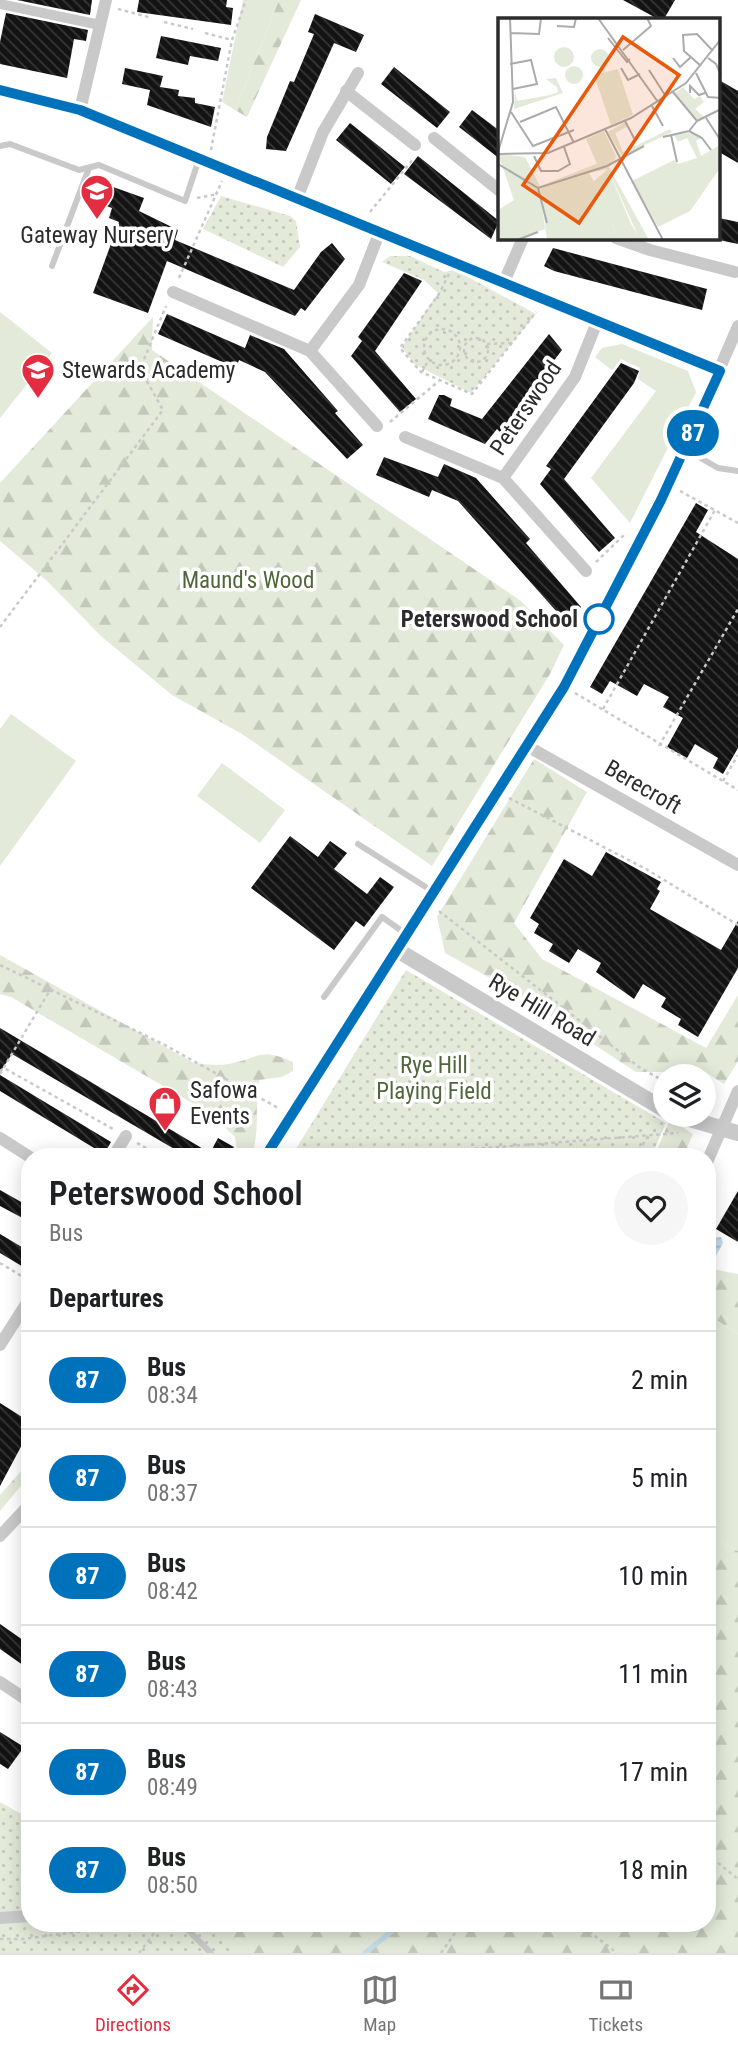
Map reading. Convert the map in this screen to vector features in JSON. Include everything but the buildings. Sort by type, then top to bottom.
[{"type":"street","points":[[80,110],[106,3]]},
{"type":"street","points":[[0,4],[100,25]]},
{"type":"street","points":[[298,196],[323,132],[358,73]]},
{"type":"street","points":[[0,90],[80,110],[298,196],[720,371]]},
{"type":"street","points":[[346,91],[415,150]]},
{"type":"street","points":[[434,138],[498,189]]},
{"type":"street","points":[[310,351],[359,285],[380,231]]},
{"type":"street","points":[[504,282],[522,240]]},
{"type":"street","points":[[622,240],[736,272]]},
{"type":"street","points":[[173,292],[310,351],[379,427]]},
{"type":"street","name":"Peterswood","points":[[503,478],[575,377],[597,322]]},
{"type":"street","points":[[271,1148],[564,687],[685,449],[738,326]]},
{"type":"street","name":"Peterswood","points":[[405,437],[503,478],[586,571]]},
{"type":"street","name":"Berecroft","points":[[527,746],[738,865]]},
{"type":"street","name":"Rye Hill Road","points":[[397,950],[653,1103]]},
{"type":"street","points":[[716,1150],[731,1131],[738,1091]]},
{"type":"street","points":[[119,1148],[126,1136]]},
{"type":"street","points":[[0,1138],[21,1151]]},
{"type":"street","points":[[0,1345],[21,1312]]},
{"type":"street","points":[[0,1536],[21,1514]]},
{"type":"street","points":[[0,1682],[21,1696]]},
{"type":"street","points":[[0,1918],[21,1917]]},
{"type":"lane","points":[[0,146],[10,144],[79,170],[99,165],[185,201],[204,160]]},
{"type":"lane","points":[[52,266],[89,168]]},
{"type":"lane","points":[[685,449],[718,468],[738,471]]},
{"type":"lane","points":[[358,844],[432,891]]},
{"type":"lane","points":[[324,997],[382,916],[406,934]]},
{"type":"lane","points":[[190,1932],[211,1953]]},
{"type":"path","points":[[204,160],[232,40],[246,0]]},
{"type":"path","points":[[106,3],[152,18]]},
{"type":"path","points":[[164,22],[192,29]]},
{"type":"path","points":[[205,33],[232,40]]},
{"type":"path","points":[[361,223],[415,150]]},
{"type":"path","points":[[0,627],[163,410],[140,369],[218,194],[225,168]]},
{"type":"path","points":[[185,201],[218,194]]},
{"type":"path","points":[[456,262],[439,294],[400,348],[421,373],[472,394],[546,300]]},
{"type":"path","points":[[487,344],[487,357],[476,363],[467,359],[462,349],[455,333],[442,329],[433,331],[425,340],[424,348],[429,359],[438,365],[452,363],[462,349],[471,339],[478,338],[487,344],[512,342]]},
{"type":"path","points":[[421,373],[429,359]]},
{"type":"path","points":[[379,427],[440,380]]},
{"type":"path","points":[[668,484],[738,523]]},
{"type":"path","points":[[603,709],[715,510]]},
{"type":"path","points":[[659,746],[738,609]]},
{"type":"path","points":[[564,687],[659,746],[738,790]]},
{"type":"path","points":[[723,781],[738,755]]},
{"type":"path","points":[[497,792],[646,869],[738,925]]},
{"type":"path","points":[[432,906],[653,1075]]},
{"type":"path","points":[[0,965],[163,1044],[292,1115]]},
{"type":"path","points":[[51,990],[1,1071],[147,1148]]},
{"type":"path","points":[[490,1148],[686,1132]]},
{"type":"path","points":[[642,1148],[649,1136]]},
{"type":"path","points":[[0,1263],[21,1276]]},
{"type":"path","points":[[716,1861],[738,1879]]},
{"type":"path","points":[[0,1939],[77,1932]]},
{"type":"path","points":[[139,1953],[155,1932]]},
{"type":"path","points":[[441,1953],[456,1932]]},
{"type":"path","points":[[590,1932],[617,1953]]},
{"type":"green space","points":[[243,0],[279,0],[235,110],[222,102]]},
{"type":"green space","points":[[279,0],[301,0],[247,117],[235,110]]},
{"type":"green space","points":[[221,196],[290,216],[296,221],[300,247],[283,267],[203,229]]},
{"type":"green space","points":[[390,256],[410,256],[444,272],[455,270],[536,314],[471,393],[414,364],[402,347],[438,293],[424,280],[382,262]]},
{"type":"green space","points":[[0,312],[52,353],[0,418]]},
{"type":"green space","name":"Maund's Wood","points":[[153,317],[152,350],[521,601],[564,645],[550,674],[432,866],[242,734],[172,695],[102,637],[46,580],[0,541],[0,483]]},
{"type":"green space","points":[[622,344],[688,371],[696,392],[630,523],[591,478],[656,391],[638,379],[640,368],[621,359],[612,370],[595,357],[602,348]]},
{"type":"green space","points":[[11,714],[76,761],[0,866],[0,729]]},
{"type":"green space","points":[[534,759],[587,792],[514,923],[542,959],[706,1048],[738,995],[738,1061],[724,1084],[716,1079],[716,1064],[653,1064],[653,1072],[636,1072],[508,988],[445,953],[437,917]]},
{"type":"green space","points":[[222,763],[285,810],[260,843],[197,796]]},
{"type":"green space","points":[[0,955],[194,1063],[224,1065],[265,1054],[293,1062],[293,1071],[282,1077],[259,1080],[254,1148],[237,1148],[235,1137],[211,1114],[11,997],[0,994]]},
{"type":"green space","name":"Rye Hill Playing Field","points":[[406,970],[653,1115],[653,1127],[664,1127],[655,1148],[297,1148]]},
{"type":"green space","points":[[667,1127],[682,1127],[693,1134],[687,1148],[658,1148]]},
{"type":"green space","points":[[716,1270],[738,1274],[738,1334],[716,1320]]},
{"type":"green space","points":[[716,1320],[738,1334],[738,1551],[716,1540]]},
{"type":"green space","points":[[21,1471],[21,1486],[0,1511],[0,1495]]},
{"type":"green space","points":[[716,1540],[738,1551],[738,1953],[163,1953],[162,1932],[716,1932]]},
{"type":"green space","points":[[0,1802],[21,1814],[21,1932],[216,1932],[234,1953],[0,1953]]},
{"type":"water","points":[[721,1237],[723,1243],[716,1256],[716,1238]]},
{"type":"waterway","points":[[365,1953],[391,1932]]},
{"type":"bus line","name":"87","points":[[0,90],[80,110],[298,196],[720,371],[661,500],[564,687],[449,862],[397,950],[271,1148]]},
{"type":"place","name":"Gateway Nursery","points":[[97,221]]},
{"type":"place","name":"Stewards Academy","points":[[38,400]]},
{"type":"place","name":"Peterswood School","points":[[599,619]]},
{"type":"place","name":"Safowa Events","points":[[165,1133]]}]
